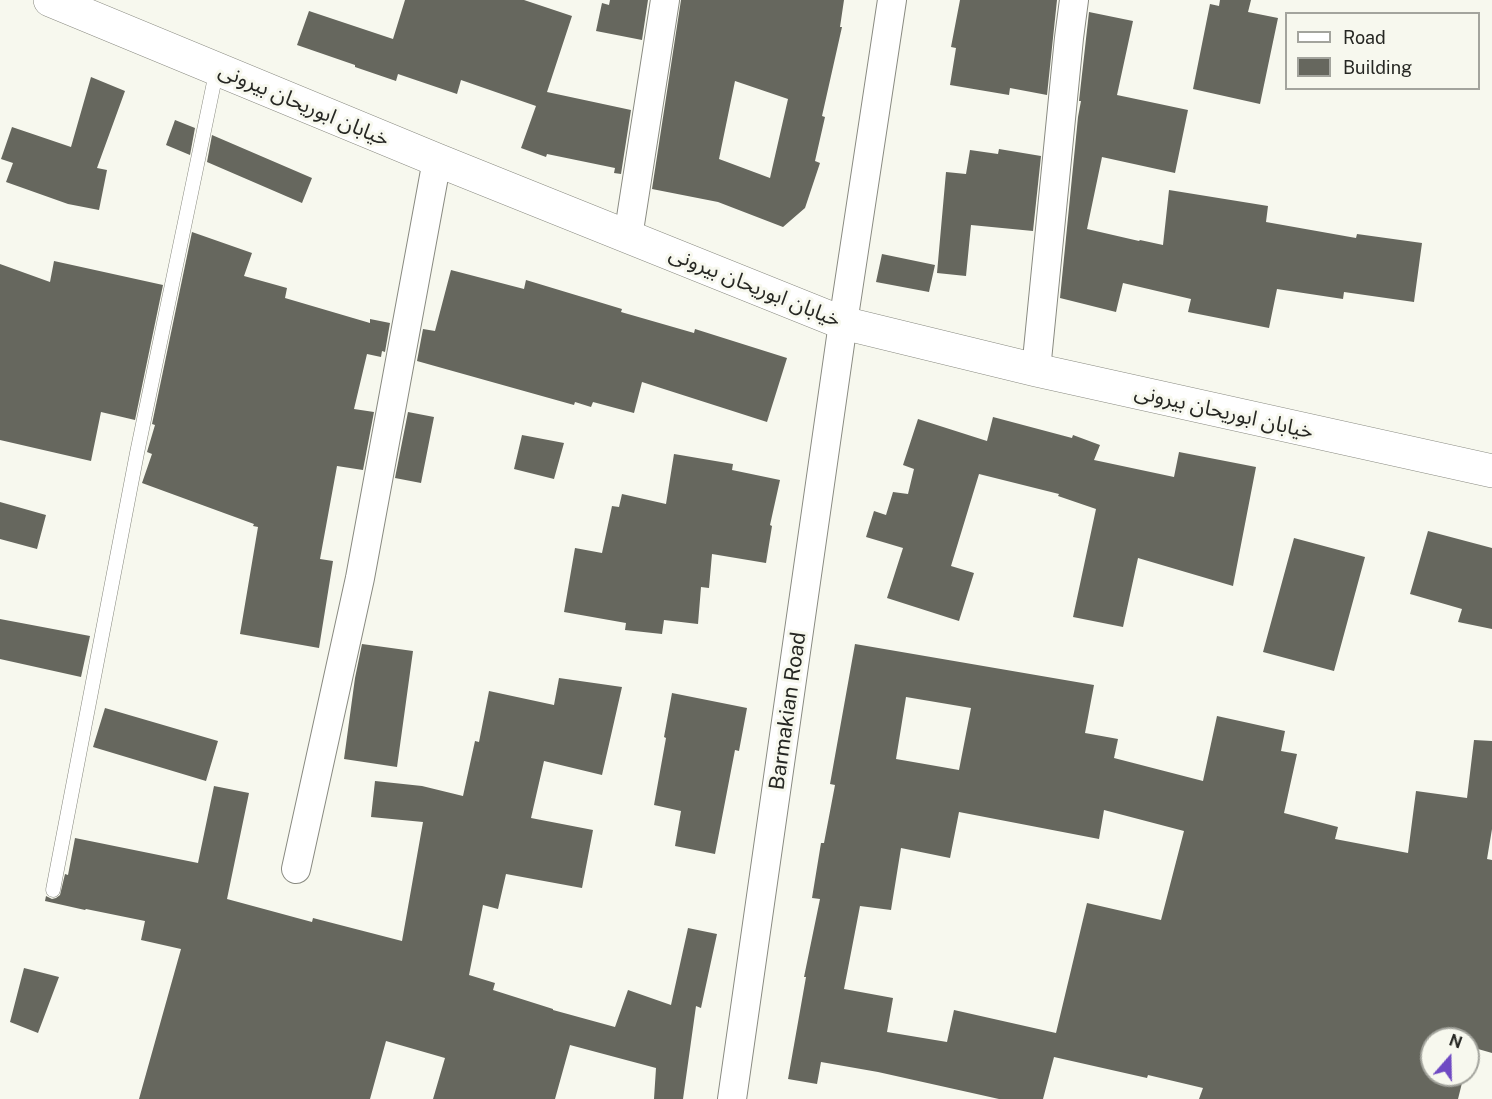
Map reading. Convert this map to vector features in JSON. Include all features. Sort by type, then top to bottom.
[{"type":"street","name":"خیابان ابوریحان بیرونی","points":[[50,0],[437,160],[843,323],[1036,370],[1492,471]]},
{"type":"street","points":[[628,237],[665,0]]},
{"type":"street","name":"Barmakian Road","points":[[732,1099],[843,323],[892,0]]},
{"type":"street","points":[[1036,370],[1074,0]]},
{"type":"street","points":[[296,869],[360,578],[437,160]]},
{"type":"lane","points":[[53,890],[137,453],[217,68]]},
{"type":"building","points":[[405,0],[524,0],[572,16],[547,92],[631,110],[621,174],[614,173],[615,168],[547,154],[546,157],[521,148],[536,106],[461,80],[457,94],[398,74],[396,81],[297,45],[309,11],[393,39]]},
{"type":"building","points":[[610,0],[648,0],[642,40],[596,31],[602,3],[609,5]]},
{"type":"building","points":[[681,0],[844,0],[840,27],[842,27],[822,116],[825,117],[815,161],[820,163],[805,208],[783,227],[718,202],[652,189]],"holes":[[[735,81],[788,99],[770,178],[719,159]]]},
{"type":"building","points":[[960,0],[1057,0],[1047,95],[1010,88],[1009,95],[950,85],[956,48],[951,47]]},
{"type":"building","points":[[1220,0],[1251,0],[1248,12],[1278,18],[1260,104],[1193,89],[1210,4],[1219,6]]},
{"type":"building","points":[[1089,12],[1133,21],[1117,95],[1188,110],[1175,173],[1102,157],[1087,229],[1163,245],[1169,190],[1268,206],[1266,222],[1356,238],[1357,234],[1422,243],[1414,302],[1344,292],[1343,299],[1277,289],[1269,328],[1188,312],[1191,299],[1123,283],[1116,312],[1060,298]]},
{"type":"building","points":[[91,77],[125,91],[97,168],[107,170],[99,210],[68,204],[6,182],[13,163],[1,159],[12,127],[71,147]]},
{"type":"building","points":[[175,120],[195,128],[190,155],[166,145]]},
{"type":"building","points":[[212,135],[312,178],[302,203],[207,162]]},
{"type":"building","points":[[999,149],[1041,156],[1033,231],[971,225],[966,276],[937,273],[946,172],[966,174],[970,150],[998,154]]},
{"type":"building","points":[[192,232],[252,253],[244,276],[287,288],[285,298],[370,323],[370,319],[390,323],[385,352],[382,351],[381,357],[367,354],[354,409],[374,412],[363,470],[337,466],[320,559],[333,561],[319,648],[240,634],[258,527],[142,483],[152,454],[147,452],[155,425],[152,424]]},
{"type":"building","points":[[882,254],[935,265],[929,292],[876,282]]},
{"type":"building","points":[[54,261],[163,285],[135,420],[101,412],[91,461],[0,440],[0,264],[50,282]]},
{"type":"building","points":[[451,270],[524,289],[526,280],[622,309],[621,312],[694,333],[695,329],[787,358],[767,422],[642,382],[634,413],[593,402],[591,407],[575,402],[574,405],[417,361],[423,329],[435,331]]},
{"type":"building","points":[[408,412],[434,417],[421,483],[395,478]]},
{"type":"building","points":[[993,417],[1072,438],[1073,435],[1100,445],[1094,460],[1174,477],[1179,452],[1256,467],[1233,586],[1138,558],[1123,627],[1073,617],[1096,509],[1058,496],[1059,494],[979,474],[951,566],[974,573],[959,621],[887,598],[903,548],[866,537],[874,511],[886,515],[893,492],[908,494],[914,469],[903,465],[918,419],[987,441]]},
{"type":"building","points":[[522,435],[564,443],[554,479],[514,469]]},
{"type":"building","points":[[674,454],[733,464],[732,470],[780,480],[770,525],[772,526],[766,563],[712,554],[709,588],[701,587],[698,624],[664,620],[662,634],[625,630],[626,623],[564,612],[575,548],[602,553],[612,506],[619,507],[622,494],[666,504]]},
{"type":"building","points":[[0,502],[46,515],[37,549],[0,539]]},
{"type":"building","points":[[1428,531],[1492,548],[1492,629],[1458,622],[1462,609],[1410,594]]},
{"type":"building","points":[[1294,538],[1365,557],[1334,671],[1263,652]]},
{"type":"building","points":[[0,619],[90,636],[81,677],[0,659]]},
{"type":"building","points":[[362,644],[413,651],[397,767],[344,759]]},
{"type":"building","points":[[855,644],[1094,685],[1085,733],[1118,739],[1114,758],[1203,781],[1217,716],[1285,731],[1281,751],[1297,754],[1284,813],[1338,827],[1335,839],[1408,853],[1416,791],[1467,798],[1474,740],[1492,741],[1492,829],[1487,859],[1492,860],[1492,1053],[1480,1050],[1480,1027],[1420,1027],[1420,1087],[1461,1087],[1458,1099],[1199,1099],[1203,1088],[1054,1057],[1043,1099],[999,1099],[878,1072],[821,1062],[817,1084],[788,1079],[806,977],[804,977],[820,899],[812,898],[821,843],[824,843],[835,785],[830,784]],"holes":[[[906,697],[971,708],[959,770],[896,759]],[[1104,810],[1184,831],[1161,920],[1087,903],[1056,1033],[954,1010],[947,1042],[887,1032],[893,998],[844,989],[860,906],[891,910],[901,848],[950,858],[959,812],[1099,839]]]},
{"type":"building","points":[[559,678],[622,687],[602,775],[544,761],[531,818],[593,830],[582,888],[506,874],[498,909],[483,905],[469,975],[495,983],[493,990],[615,1027],[628,990],[671,1005],[688,928],[717,934],[701,1008],[696,1006],[683,1099],[654,1099],[656,1068],[570,1045],[555,1099],[433,1099],[445,1058],[386,1041],[370,1099],[139,1099],[181,949],[141,940],[145,921],[45,901],[46,896],[52,899],[60,895],[65,874],[68,875],[75,838],[198,863],[214,786],[249,793],[227,899],[312,922],[313,918],[402,941],[423,822],[371,817],[375,781],[422,786],[463,796],[475,741],[479,742],[489,691],[554,705]]},
{"type":"building","points":[[672,693],[747,708],[739,751],[735,750],[715,854],[675,846],[681,811],[654,805]]},
{"type":"building","points":[[105,708],[218,741],[206,781],[93,747]]},
{"type":"building","points":[[24,968],[59,977],[38,1033],[10,1022]]}]
